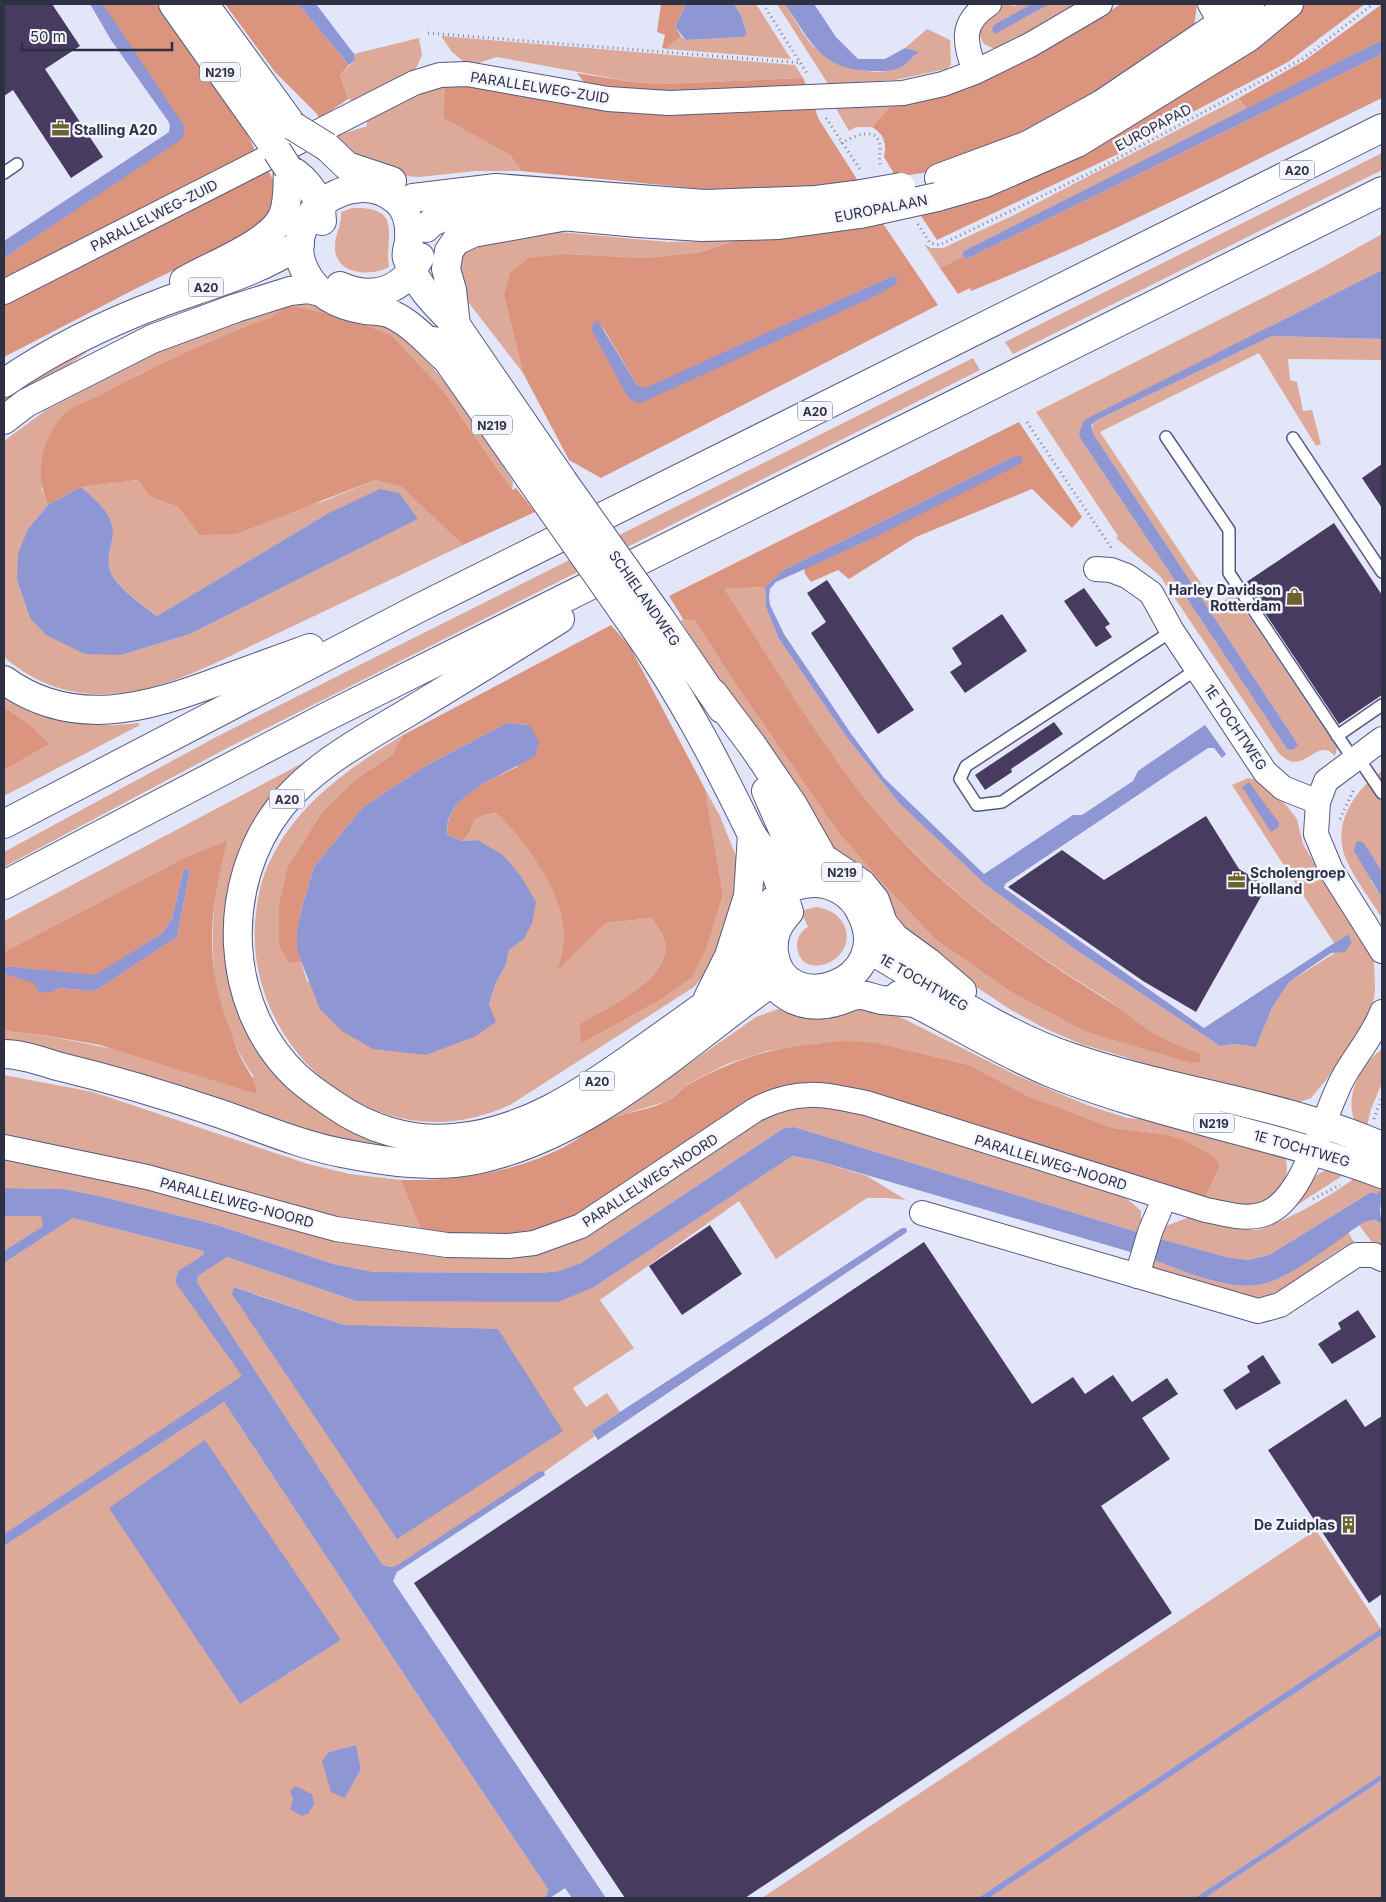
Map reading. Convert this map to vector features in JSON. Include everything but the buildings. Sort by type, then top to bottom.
[{"type":"main road","name":"N219","points":[[173,4],[288,168],[300,175],[312,223]]},
{"type":"main road","name":"N219","points":[[204,4],[293,126],[321,151],[330,170],[363,182],[376,191],[402,194]]},
{"type":"main road","name":"EUROPALAAN","points":[[402,194],[522,188],[705,204],[816,200],[859,194],[985,183],[1077,143],[1249,37],[1289,4]]},
{"type":"main road","name":"EUROPALAAN","points":[[933,189],[1028,145],[1102,104],[1216,14],[1245,5]]},
{"type":"main road","name":"A20","points":[[4,824],[417,609],[1382,128]]},
{"type":"main road","name":"A20","points":[[4,383],[46,356],[108,324],[269,234],[278,226],[284,214],[288,168]]},
{"type":"main road","name":"N219","points":[[363,182],[331,196],[312,223],[300,256],[331,300],[343,305],[382,300]]},
{"type":"main road","name":"A20","points":[[4,885],[330,715],[1382,191]]},
{"type":"main road","points":[[382,300],[402,282],[417,252],[409,240],[408,218],[402,206],[402,194]]},
{"type":"main road","name":"EUROPALAAN","points":[[417,252],[432,222],[456,213],[520,211],[638,223],[780,225],[859,194]]},
{"type":"main road","points":[[456,325],[452,290],[446,269],[450,251],[456,242],[473,233],[567,216]]},
{"type":"main road","name":"A20","points":[[108,324],[267,263],[312,223]]},
{"type":"main road","name":"SCHIELANDWEG","points":[[417,252],[434,304],[456,325],[634,627],[695,722],[752,836],[772,863],[782,903]]},
{"type":"main road","name":"A20","points":[[4,420],[26,403],[152,339],[236,308],[290,291],[308,289],[318,280]]},
{"type":"main road","name":"SCHIELANDWEG","points":[[382,300],[410,306],[422,319],[444,357],[658,615],[713,693],[749,756],[795,857],[813,883]]},
{"type":"main road","name":"A20","points":[[712,526],[320,767],[281,807],[261,837],[247,869],[237,928],[240,966],[247,995],[259,1026],[291,1070],[317,1093],[348,1115],[378,1128],[407,1136],[454,1138],[481,1134],[518,1124],[584,1091],[709,1015],[782,985]]},
{"type":"main road","name":"A20","points":[[4,680],[25,693],[59,705],[95,710],[130,709],[168,700],[417,609]]},
{"type":"main road","name":"N219","points":[[713,693],[788,798],[823,858],[870,892],[883,923],[895,938],[928,962],[998,1024]]},
{"type":"main road","name":"A20","points":[[709,1015],[748,896],[752,836]]},
{"type":"main road","name":"N219","points":[[782,903],[802,884],[813,883],[834,887],[855,903],[867,927],[867,948],[862,964],[851,986]]},
{"type":"main road","points":[[782,903],[764,915],[759,928],[759,957],[764,971],[782,985],[796,1001],[818,1005],[841,1001],[851,986]]},
{"type":"main road","points":[[782,903],[774,945],[782,985]]},
{"type":"main road","name":"1E TOCHTWEG","points":[[867,948],[920,981],[998,1024],[1067,1056],[1107,1069],[1324,1125],[1382,1146]]},
{"type":"main road","name":"A20","points":[[4,1054],[90,1074],[179,1100],[340,1153],[424,1164],[478,1159],[514,1150],[539,1140],[579,1119],[633,1085],[709,1015],[759,957]]},
{"type":"main road","name":"1E TOCHTWEG","points":[[851,986],[864,977],[993,1045],[1051,1072],[1116,1095],[1312,1151],[1382,1174]]},
{"type":"street","points":[[975,72],[968,50],[966,34],[975,12],[989,4]]},
{"type":"street","name":"PARALLELWEG-ZUID","points":[[4,292],[414,83],[440,75],[467,74],[608,99],[669,103],[903,93],[943,84],[975,72],[1030,45],[1100,4]]},
{"type":"street","points":[[1245,5],[1249,37]]},
{"type":"street","points":[[1216,14],[1249,37]]},
{"type":"street","name":"1E TOCHTWEG","points":[[1096,569],[1111,570],[1127,576],[1151,593],[1172,631],[1265,772],[1283,788],[1318,802]]},
{"type":"street","points":[[1382,739],[1326,782],[1318,802],[1316,834],[1331,870],[1382,950]]},
{"type":"street","name":"1E TOCHTWEG","points":[[1324,1125],[1342,1079],[1381,1019]]},
{"type":"street","name":"PARALLELWEG-NOORD","points":[[4,1147],[147,1178],[336,1229],[447,1245],[508,1246],[534,1243],[581,1226],[755,1110],[784,1097],[812,1094],[866,1103],[1214,1212],[1237,1216],[1256,1216],[1268,1212],[1280,1204],[1303,1173],[1324,1125]]},
{"type":"street","points":[[1140,1268],[1150,1232],[1165,1197]]},
{"type":"street","points":[[922,1213],[1140,1268],[1258,1311],[1280,1305],[1356,1255],[1374,1255],[1382,1259]]},
{"type":"lane","points":[[4,173],[17,164]]},
{"type":"lane","points":[[1166,437],[1229,530],[1229,573],[1337,736],[1382,793]]},
{"type":"lane","points":[[1293,438],[1382,572]]},
{"type":"lane","points":[[1172,631],[966,766],[960,780],[977,805],[1002,802],[1197,669]]},
{"type":"lane","points":[[1337,736],[1382,705]]},
{"type":"path","points":[[763,4],[802,63],[813,84],[816,98],[837,136],[859,194]]},
{"type":"path","name":"EUROPAPAD","points":[[930,243],[940,245],[1096,170],[1304,58],[1373,4]]},
{"type":"path","points":[[428,33],[802,63]]},
{"type":"path","points":[[1338,826],[1356,784]]},
{"type":"shaded area","points":[[103,4],[160,4],[246,131],[255,150],[220,172],[4,284],[4,258],[182,138]]},
{"type":"shaded area","points":[[225,4],[298,4],[349,65],[340,75],[348,99],[319,119],[317,114],[275,72]]},
{"type":"shaded area","points":[[661,4],[686,4],[675,27],[681,36],[666,49],[662,48],[665,35],[657,32]]},
{"type":"shaded area","points":[[734,4],[756,4],[791,59],[666,49],[681,36],[686,40],[743,37],[747,33],[741,15]]},
{"type":"shaded area","points":[[777,4],[785,4],[815,48],[826,56],[854,68],[882,72],[895,69],[907,62],[917,51],[905,48],[927,29],[950,40],[951,65],[946,69],[895,80],[828,84]]},
{"type":"shaded area","points":[[1004,4],[1014,6],[1019,4],[1086,4],[999,51],[984,44],[980,31],[988,16]]},
{"type":"shaded area","points":[[1121,4],[1197,4],[1194,27],[1070,117],[942,170],[896,177],[884,157],[884,139],[872,127],[895,101],[1103,15]]},
{"type":"shaded area","points":[[1303,4],[1365,4],[1288,62],[1166,126],[1116,155],[937,240],[919,213],[1292,14]]},
{"type":"shaded area","points":[[1382,4],[1382,40],[1247,110],[1239,98],[1304,61]]},
{"type":"shaded area","points":[[441,36],[795,65],[803,78],[662,84],[632,82],[497,57],[469,66],[452,52]]},
{"type":"shaded area","points":[[419,38],[422,55],[413,75],[359,103],[348,99],[340,75],[355,60],[354,54]]},
{"type":"shaded area","points":[[1382,54],[1382,98],[1127,223],[971,291],[970,288],[958,294],[940,268],[962,257],[967,259]]},
{"type":"shaded area","points":[[577,73],[632,82],[662,84],[803,78],[808,89],[661,94],[589,89]]},
{"type":"shaded area","points":[[445,85],[445,118],[510,155],[521,171],[475,171],[420,177],[407,176],[360,162],[330,138],[367,126],[366,116],[413,93]]},
{"type":"shaded area","points":[[445,85],[814,105],[818,118],[860,184],[732,192],[521,171],[510,155],[444,118]]},
{"type":"shaded area","points":[[1239,98],[1247,110],[965,251],[962,257],[940,268],[924,244],[931,248],[943,248],[1012,216]]},
{"type":"shaded area","points":[[895,101],[872,127],[856,127],[849,131],[834,105]]},
{"type":"shaded area","points":[[1382,153],[1382,170],[1013,354],[1005,342]]},
{"type":"shaded area","points":[[268,170],[276,186],[271,215],[245,236],[139,287],[4,357],[4,301]]},
{"type":"shaded area","points":[[352,208],[369,209],[379,212],[386,218],[389,235],[389,267],[372,272],[363,272],[354,271],[340,263],[336,256],[335,246],[341,212]]},
{"type":"shaded area","points":[[882,222],[938,305],[601,478],[569,460],[523,373],[504,296],[510,273],[529,258],[566,254],[646,258],[701,252],[737,240]],"holes":[[[890,277],[896,277],[628,397],[602,326],[637,385],[645,389]]]},
{"type":"shaded area","points":[[538,230],[668,242],[737,240],[701,252],[646,258],[566,254],[504,296],[523,373],[462,294],[456,274],[461,256],[475,244]]},
{"type":"shaded area","points":[[1382,234],[1382,270],[1085,420],[1079,433],[1080,438],[1287,749],[1292,750],[1297,743],[1094,435],[1092,425],[1099,419],[1272,336],[1382,339],[1382,360],[1288,359],[1290,380],[1297,382],[1303,411],[1312,410],[1321,444],[1316,446],[1259,353],[1100,432],[1216,606],[1234,594],[1337,748],[1335,756],[1328,751],[1322,750],[1295,762],[1287,760],[1278,752],[1160,576],[1116,538],[1118,536],[1036,412],[1314,272]]},
{"type":"shaded area","points":[[306,301],[383,324],[400,335],[418,351],[436,371],[471,418],[513,482],[512,490],[444,392],[367,326],[297,307],[285,307],[269,318],[138,375],[41,488],[48,505],[28,529],[17,580],[30,618],[121,655],[190,634],[418,519],[327,514],[157,616],[124,589],[113,577],[109,561],[113,533],[110,519],[102,507],[81,487],[138,480],[150,497],[178,507],[199,535],[324,501],[375,480],[401,485],[463,545],[212,665],[148,688],[104,694],[76,692],[38,680],[4,657],[4,441],[46,410],[215,323]]},
{"type":"shaded area","points":[[285,307],[297,307],[323,313],[367,326],[392,336],[444,392],[512,490],[516,488],[535,512],[463,545],[401,486],[375,480],[236,534],[199,535],[178,507],[150,497],[138,480],[81,487],[48,505],[41,482],[42,459],[49,437],[65,413],[79,404],[183,354],[269,318]]},
{"type":"shaded area","points":[[87,352],[4,410],[4,393],[67,355]]},
{"type":"shaded area","points":[[973,358],[980,370],[231,746],[4,867],[4,852],[218,736]]},
{"type":"shaded area","points":[[1019,422],[1082,517],[1072,528],[1032,489],[916,537],[849,579],[838,570],[811,582],[805,574],[804,568],[867,541],[1015,456],[785,569],[765,587],[724,589],[836,760],[878,814],[929,868],[985,916],[1045,960],[1113,1004],[1156,1035],[1201,1054],[1200,1062],[1192,1063],[1084,1031],[1011,992],[935,939],[883,884],[838,832],[737,686],[695,621],[683,619],[669,596]]},
{"type":"shaded area","points":[[765,587],[766,607],[779,639],[848,739],[900,804],[986,885],[1076,950],[1220,1046],[1235,1044],[1256,1047],[1272,1008],[1289,982],[1352,942],[1348,934],[1334,943],[1232,785],[1248,778],[1256,780],[1286,805],[1297,819],[1303,844],[1369,949],[1374,961],[1375,990],[1373,1003],[1362,1026],[1326,1080],[1311,1098],[1291,1105],[1209,1088],[1125,1057],[1081,1044],[1046,1029],[1011,1010],[919,949],[837,859],[681,621],[683,619],[695,621],[737,686],[838,832],[883,884],[935,939],[1011,992],[1084,1031],[1135,1045],[1201,1054],[1149,1031],[1107,999],[1015,938],[956,892],[903,841],[878,814],[836,760],[723,589]]},
{"type":"shaded area","points":[[611,625],[630,647],[705,789],[723,895],[705,951],[692,977],[660,1000],[581,1044],[579,1024],[619,1001],[648,980],[665,956],[665,942],[652,918],[606,923],[556,972],[563,949],[564,931],[561,912],[545,875],[522,841],[497,813],[484,815],[474,820],[470,832],[463,841],[447,835],[448,822],[453,811],[470,792],[517,767],[529,725],[507,723],[429,764],[363,807],[314,867],[301,911],[297,948],[301,961],[289,963],[279,945],[279,905],[288,866],[322,812],[356,779],[392,755],[403,735]]},
{"type":"shaded area","points":[[4,693],[39,710],[68,720],[99,725],[138,723],[140,725],[4,796],[4,770],[50,744],[29,724],[4,707]]},
{"type":"shaded area","points":[[4,707],[29,724],[50,744],[4,770]]},
{"type":"shaded area","points":[[403,735],[392,755],[356,779],[322,812],[288,866],[301,961],[307,981],[495,1022],[489,1004],[496,982],[506,965],[509,950],[524,939],[478,840],[463,841],[470,832],[474,820],[484,815],[498,813],[535,857],[554,892],[564,929],[564,948],[557,971],[606,923],[652,918],[664,939],[665,956],[648,980],[619,1001],[579,1024],[581,1044],[660,1000],[691,977],[704,951],[723,895],[705,789],[720,816],[739,864],[736,906],[714,963],[694,987],[510,1105],[484,1115],[456,1121],[437,1122],[399,1118],[363,1105],[331,1086],[304,1061],[282,1031],[266,997],[257,960],[255,922],[260,889],[268,865],[283,837],[312,802],[328,787],[365,759]]},
{"type":"shaded area","points":[[314,757],[295,779],[230,928],[285,1079],[448,1153],[344,1144],[4,1049],[4,1031],[43,1035],[254,1077],[239,1053],[228,1030],[216,983],[213,959],[213,934],[217,881],[184,858],[4,952],[4,921]]},
{"type":"shaded area","points":[[1382,771],[1382,871],[1364,843],[1371,881],[1382,898],[1382,918],[1358,882],[1346,859],[1342,846],[1342,833],[1348,809],[1355,798]]},
{"type":"shaded area","points":[[227,841],[217,888],[212,933],[212,955],[220,1000],[235,1044],[252,1078],[257,1094],[100,1045],[43,1035],[4,1031],[4,974],[57,988],[95,991],[177,937],[190,871],[187,868],[183,871],[172,919],[161,934],[95,976],[4,966],[4,952],[184,858]]},
{"type":"shaded area","points":[[816,907],[829,910],[839,917],[844,925],[847,938],[844,949],[837,957],[817,966],[807,964],[800,957],[797,946],[800,935],[808,927],[801,911]]},
{"type":"shaded area","points":[[861,1008],[894,1014],[1018,1076],[1087,1105],[1127,1118],[1155,1120],[1277,1147],[1284,1155],[1286,1161],[1285,1179],[1274,1194],[1257,1203],[1239,1206],[1204,1200],[1220,1166],[1162,1134],[1113,1128],[1028,1096],[969,1065],[878,1043],[818,1043],[767,1051],[727,1064],[688,1084],[668,1101],[611,1118],[756,1017],[778,1009]]},
{"type":"shaded area","points":[[847,1041],[878,1043],[969,1065],[1028,1096],[1113,1128],[1162,1134],[1182,1139],[1214,1157],[1220,1166],[1204,1200],[813,1088],[612,1199],[533,1235],[423,1235],[401,1180],[464,1177],[484,1174],[525,1163],[564,1147],[606,1121],[667,1101],[688,1085],[730,1064],[784,1048]]},
{"type":"shaded area","points":[[1382,1049],[1382,1083],[1371,1109],[1366,1130],[1356,1124],[1351,1104],[1356,1083],[1361,1073]]},
{"type":"shaded area","points":[[4,1075],[93,1092],[308,1164],[350,1174],[401,1180],[423,1235],[370,1228],[4,1140]]},
{"type":"shaded area","points":[[832,1104],[1125,1197],[1141,1211],[1141,1223],[1138,1225],[1140,1233],[794,1127],[784,1128],[581,1263],[559,1271],[539,1273],[374,1272],[333,1264],[217,1225],[99,1196],[64,1189],[4,1188],[4,1156],[422,1250],[773,1110]]},
{"type":"shaded area","points":[[791,1156],[815,1160],[867,1176],[906,1200],[867,1198],[776,1259],[739,1201],[600,1300],[634,1348],[573,1388],[586,1407],[607,1393],[620,1412],[592,1431],[595,1436],[544,1472],[396,1566],[389,1567],[382,1564],[197,1282],[198,1276],[227,1257],[356,1301],[594,1287]],"holes":[[[235,1287],[344,1325],[232,1294]]]},
{"type":"shaded area","points":[[1336,1167],[1348,1172],[1291,1209],[1314,1178],[1320,1173]]},
{"type":"shaded area","points":[[1359,1174],[1382,1182],[1382,1197],[1371,1192],[1269,1255],[1248,1260],[1226,1257],[1157,1238],[1166,1226],[1192,1216],[1238,1229],[1255,1230],[1264,1228],[1309,1207],[1340,1189]]},
{"type":"shaded area","points":[[4,1216],[42,1216],[43,1226],[4,1251]]},
{"type":"shaded area","points":[[73,1218],[204,1251],[203,1255],[178,1271],[175,1282],[243,1376],[4,1534],[4,1263]]},
{"type":"shaded area","points":[[1373,1220],[1382,1224],[1382,1246],[1371,1241],[1359,1225]]},
{"type":"shaded area","points":[[1348,1232],[1354,1242],[1299,1279],[1266,1296],[1242,1295],[1210,1288],[1153,1271],[1150,1263],[1154,1260],[1193,1275],[1223,1283],[1251,1286],[1274,1280],[1296,1269]]},
{"type":"shaded area","points":[[224,1402],[548,1889],[547,1895],[542,1898],[4,1898],[4,1546]],"holes":[[[157,1579],[341,1640],[240,1704]],[[356,1745],[361,1769],[345,1798],[329,1752]]]},
{"type":"shaded area","points":[[1316,1530],[1381,1629],[978,1898],[762,1898]]},
{"type":"shaded area","points":[[1382,1635],[1382,1774],[1195,1898],[989,1898]]},
{"type":"shaded area","points":[[1382,1780],[1382,1898],[1205,1898]]},
{"type":"water","points":[[90,4],[103,4],[185,127],[182,139],[4,258],[4,241],[169,132],[170,125],[168,121],[111,40]]},
{"type":"water","points":[[298,4],[316,4],[354,54],[355,60],[349,65]]},
{"type":"water","points":[[686,4],[734,4],[741,15],[747,34],[743,37],[686,40],[675,27]]},
{"type":"water","points":[[785,4],[814,4],[836,37],[858,59],[885,59],[905,48],[917,51],[918,53],[897,69],[870,71],[839,65],[818,51]]},
{"type":"water","points":[[1032,4],[1049,4],[995,34],[992,30],[994,25]]},
{"type":"water","points":[[1382,40],[1382,54],[967,259],[962,257],[964,251]]},
{"type":"water","points":[[1382,270],[1382,339],[1272,336],[1099,419],[1091,425],[1094,435],[1297,743],[1298,746],[1292,750],[1287,749],[1080,438],[1079,433],[1084,420]]},
{"type":"water","points":[[890,277],[896,277],[898,280],[895,285],[871,298],[641,403],[635,402],[628,397],[591,329],[595,321],[598,321],[637,385],[645,388]]},
{"type":"water","points":[[1015,456],[1022,457],[1022,463],[867,541],[776,582],[770,589],[770,605],[784,634],[852,735],[884,778],[984,874],[1073,815],[1082,815],[1133,781],[1138,771],[1205,725],[1226,754],[1222,758],[1214,748],[1208,748],[1005,884],[1004,888],[1204,1028],[1348,934],[1352,942],[1345,952],[1331,953],[1289,982],[1272,1008],[1256,1047],[1235,1044],[1220,1046],[1076,950],[986,885],[900,804],[848,739],[779,639],[766,607],[765,587],[785,569]]},
{"type":"water","points":[[81,487],[102,507],[110,519],[113,533],[109,561],[113,577],[131,596],[157,616],[327,514],[380,489],[399,493],[418,519],[190,634],[121,655],[85,654],[46,635],[30,618],[17,580],[18,554],[28,529],[48,505]]},
{"type":"water","points":[[507,723],[529,725],[539,741],[535,756],[493,778],[465,797],[455,808],[448,820],[447,835],[463,841],[478,840],[503,855],[520,875],[536,902],[532,923],[524,939],[509,950],[506,965],[496,982],[489,1004],[496,1022],[476,1036],[426,1055],[373,1049],[342,1031],[320,1009],[301,961],[297,948],[297,934],[301,911],[314,867],[363,807],[429,764]]},
{"type":"water","points":[[1249,782],[1279,823],[1279,827],[1271,832],[1242,787]]},
{"type":"water","points":[[1356,842],[1364,843],[1382,871],[1382,898],[1354,851]]},
{"type":"water","points":[[187,868],[190,871],[177,937],[95,991],[58,988],[50,993],[39,992],[34,983],[4,974],[4,966],[95,975],[161,934],[172,919],[183,871]]},
{"type":"water","points":[[794,1127],[1140,1233],[1134,1253],[815,1160],[792,1156],[594,1287],[558,1302],[356,1301],[227,1257],[198,1276],[197,1282],[382,1564],[389,1567],[396,1566],[540,1471],[544,1472],[545,1475],[397,1572],[393,1581],[606,1898],[572,1898],[565,1888],[550,1898],[542,1898],[547,1895],[548,1889],[224,1402],[4,1546],[4,1534],[242,1376],[175,1282],[178,1271],[203,1255],[204,1251],[73,1218],[4,1263],[4,1251],[43,1226],[41,1216],[4,1216],[4,1188],[64,1189],[99,1196],[217,1225],[333,1264],[374,1272],[539,1273],[559,1271],[581,1263],[784,1128]]},
{"type":"water","points":[[1382,1190],[1380,1211],[1382,1224],[1374,1220],[1364,1222],[1288,1274],[1263,1284],[1250,1286],[1222,1283],[1193,1275],[1154,1260],[1157,1238],[1226,1257],[1248,1260],[1269,1255],[1371,1192],[1376,1194]]},
{"type":"water","points":[[902,1228],[906,1228],[907,1232],[598,1440],[592,1431]]},
{"type":"water","points":[[234,1287],[344,1325],[498,1329],[563,1431],[397,1539],[232,1294]]},
{"type":"water","points":[[205,1440],[341,1640],[240,1704],[109,1508]]},
{"type":"water","points":[[1382,1628],[1382,1635],[989,1898],[978,1898]]},
{"type":"water","points":[[356,1745],[361,1769],[345,1798],[331,1792],[322,1761],[329,1752]]},
{"type":"water","points":[[1382,1774],[1382,1780],[1205,1898],[1195,1898]]},
{"type":"water","points":[[295,1786],[312,1794],[314,1804],[309,1813],[302,1816],[290,1809],[293,1799],[290,1791]]},
{"type":"place","name":"Stalling A20","points":[[60,129]]},
{"type":"place","name":"Harley Davidson Rotterdam","points":[[1295,597]]},
{"type":"place","name":"Scholengroep Holland","points":[[1236,880]]},
{"type":"place","name":"De Zuidplas","points":[[1349,1524]]}]
